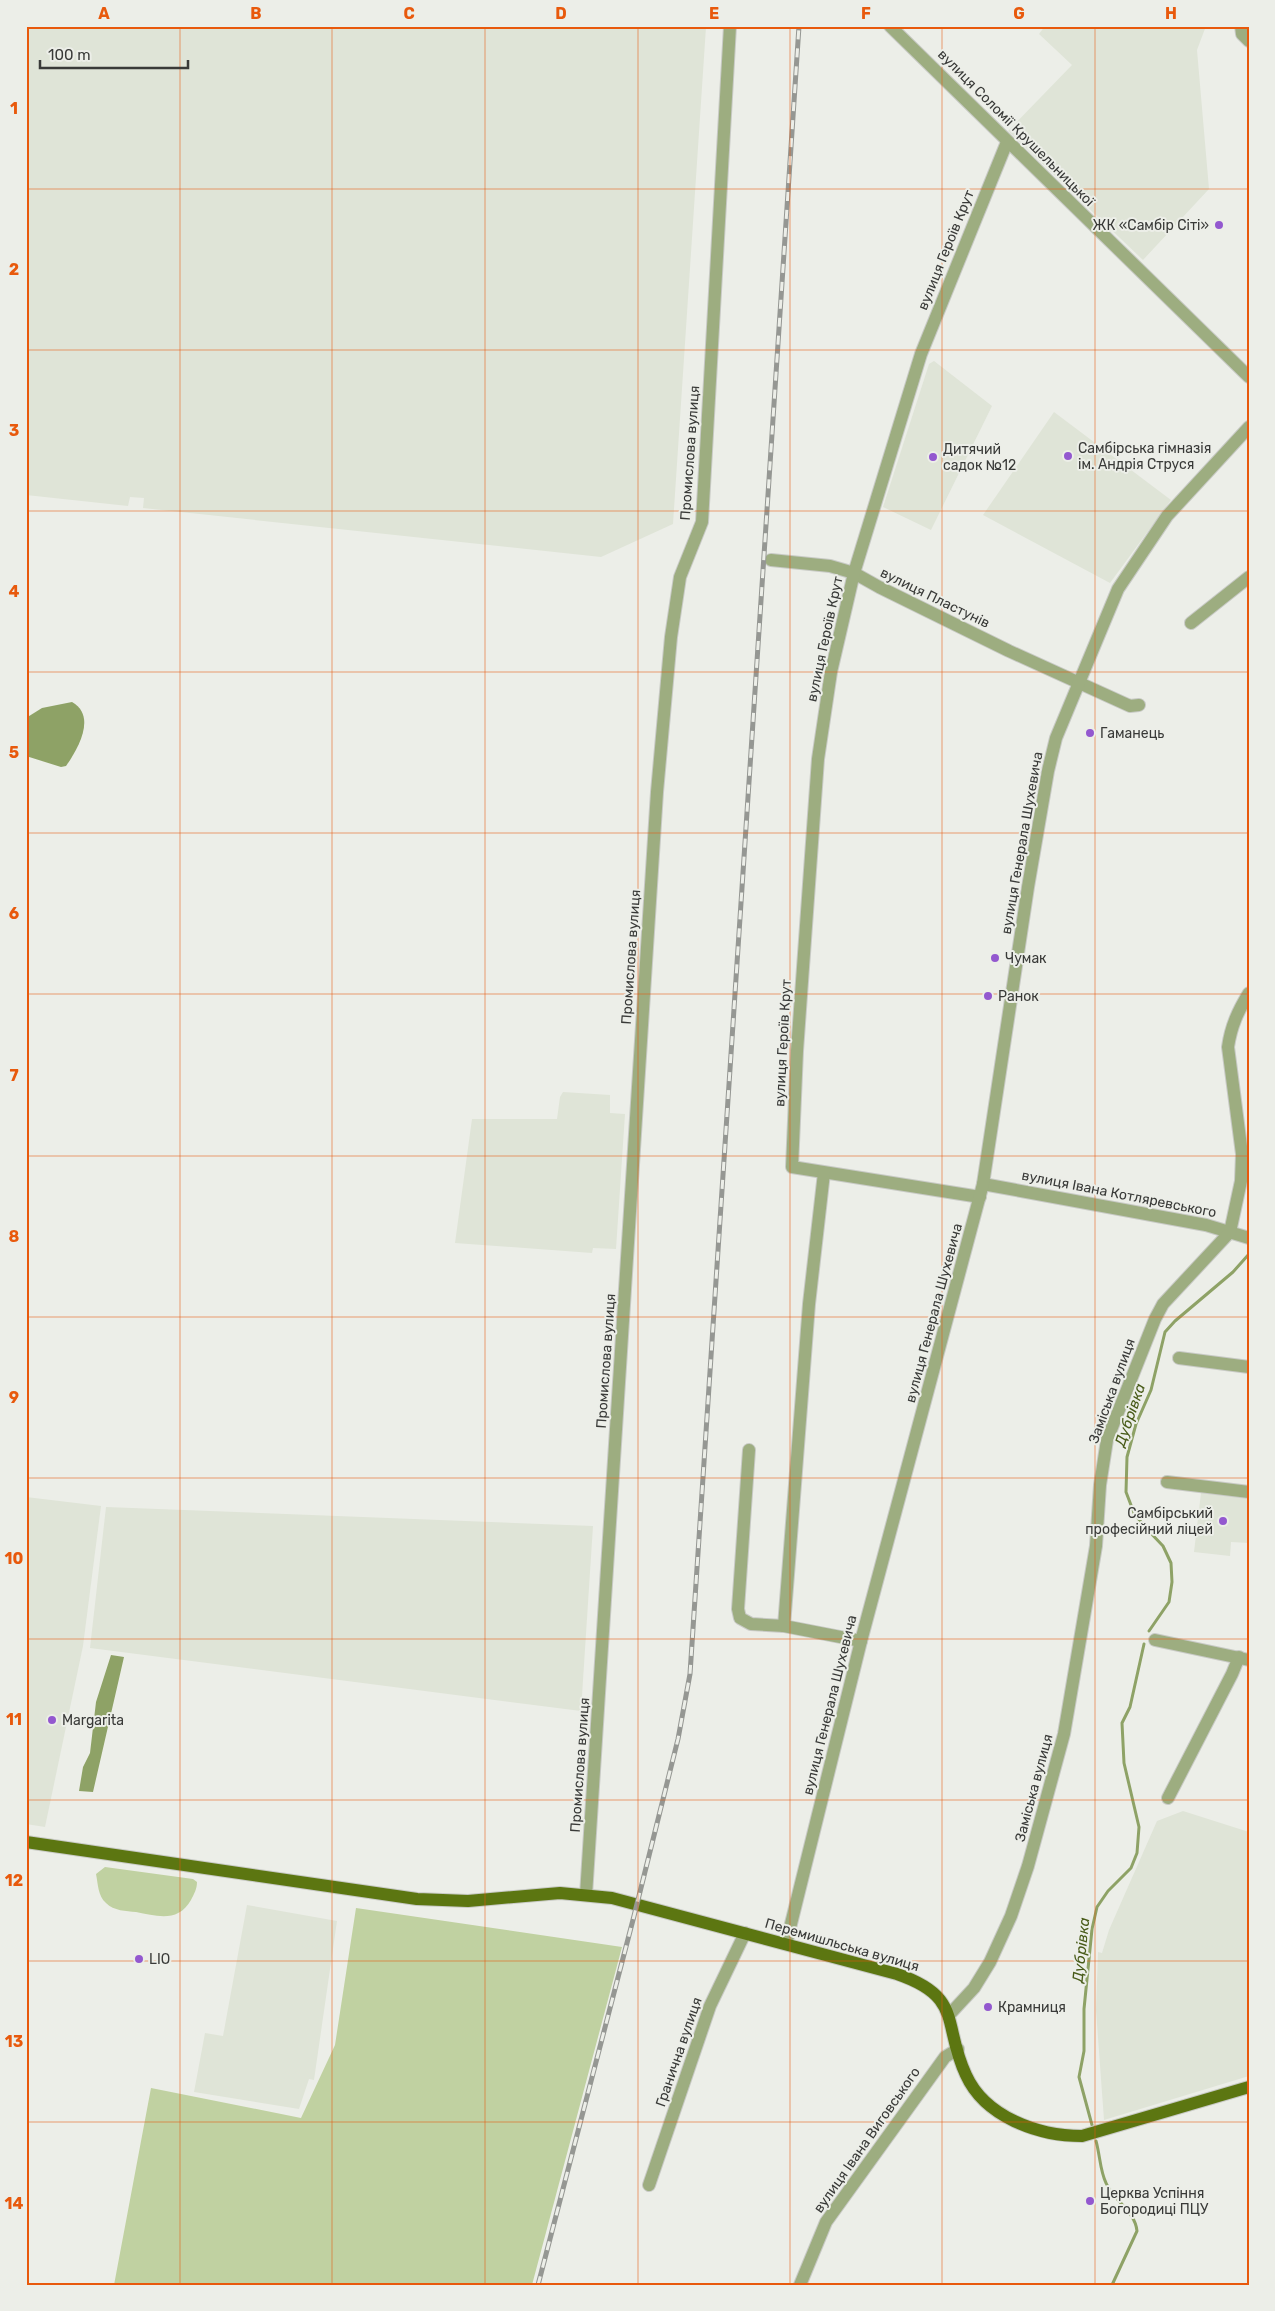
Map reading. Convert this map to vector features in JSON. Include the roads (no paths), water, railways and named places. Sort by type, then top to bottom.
[{"type":"main road","name":"Перемишльська вулиця","points":[[26,1842],[417,1899],[468,1901],[560,1893],[612,1898],[786,1944],[913,1980],[935,1995],[949,2015],[966,2074],[983,2100],[1007,2117],[1024,2125],[1066,2136],[1082,2136],[1249,2087]]},
{"type":"street","name":"Промислова вулиця","points":[[586,1895],[657,792],[671,637],[680,576],[702,522],[730,26]]},
{"type":"street","name":"вулиця Соломії Крушельницької","points":[[890,26],[1249,377]]},
{"type":"street","points":[[1241,26],[1242,34],[1249,41]]},
{"type":"street","name":"вулиця Героїв Крут","points":[[824,1173],[792,1167],[797,1050],[818,759],[831,672],[854,573],[921,354],[1007,142]]},
{"type":"street","name":"вулиця Генерала Шухевича","points":[[786,1944],[862,1640],[984,1184],[1028,887],[1048,771],[1056,738],[1118,589],[1167,516],[1212,464],[1249,427]]},
{"type":"street","name":"вулиця Пластунів","points":[[771,560],[830,566],[854,573],[1079,684]]},
{"type":"street","points":[[1191,623],[1249,577]]},
{"type":"street","points":[[1079,684],[1130,706],[1139,705]]},
{"type":"street","points":[[1230,1232],[1241,1181],[1242,1154],[1228,1047],[1230,1030],[1249,993]]},
{"type":"street","points":[[784,1626],[808,1314],[824,1173],[980,1197]]},
{"type":"street","name":"вулиця Івана Котляревського","points":[[984,1184],[1206,1225],[1249,1238]]},
{"type":"street","name":"Заміська вулиця","points":[[949,2015],[974,1988],[996,1950],[1028,1866],[1048,1800],[1064,1734],[1085,1617],[1096,1546],[1100,1485],[1107,1440],[1155,1319],[1163,1304],[1230,1232]]},
{"type":"street","points":[[1179,1358],[1249,1367]]},
{"type":"street","points":[[749,1450],[738,1614],[740,1618],[751,1624],[784,1626],[862,1640]]},
{"type":"street","points":[[1167,1482],[1249,1492]]},
{"type":"street","points":[[1155,1640],[1244,1659],[1232,1674],[1168,1798]]},
{"type":"street","name":"Гранична вулиця","points":[[649,2185],[710,2006],[745,1933]]},
{"type":"street","name":"вулиця Івана Виговського","points":[[800,2285],[826,2222],[945,2056],[958,2049]]},
{"type":"waterway","name":"Дубрівка","points":[[1149,1631],[1169,1602],[1172,1582],[1171,1563],[1163,1546],[1134,1513],[1126,1492],[1127,1457],[1136,1424],[1151,1390],[1165,1332],[1175,1321],[1233,1272],[1249,1254]]},
{"type":"waterway","name":"Дубрівка","points":[[1092,2125],[1079,2077],[1084,2051],[1084,2009],[1092,1929],[1097,1907],[1108,1891],[1131,1868],[1137,1853],[1139,1827],[1124,1763],[1122,1723],[1130,1707],[1144,1644]]},
{"type":"waterway","name":"Дубрівка","points":[[1096,2141],[1102,2173],[1106,2183],[1132,2218],[1137,2231],[1112,2285]]},
{"type":"railway","points":[[538,2285],[634,1916],[678,1739],[690,1674],[799,26]]},
{"type":"place","name":"ЖК «Самбір Сіті»","points":[[1219,225]]},
{"type":"place","name":"Самбірська гімназія ім. Андрія Струся","points":[[1068,456]]},
{"type":"place","name":"Дитячий садок №12","points":[[933,457]]},
{"type":"place","name":"Гаманець","points":[[1090,733]]},
{"type":"place","name":"Чумак","points":[[995,958]]},
{"type":"place","name":"Ранок","points":[[988,996]]},
{"type":"place","name":"Самбірський професійний ліцей","points":[[1223,1521]]},
{"type":"place","name":"Margarita","points":[[52,1720]]},
{"type":"place","name":"LIO","points":[[139,1959]]},
{"type":"place","name":"Крамниця","points":[[988,2007]]},
{"type":"place","name":"Церква Успіння Богородиці ПЦУ","points":[[1090,2201]]}]
